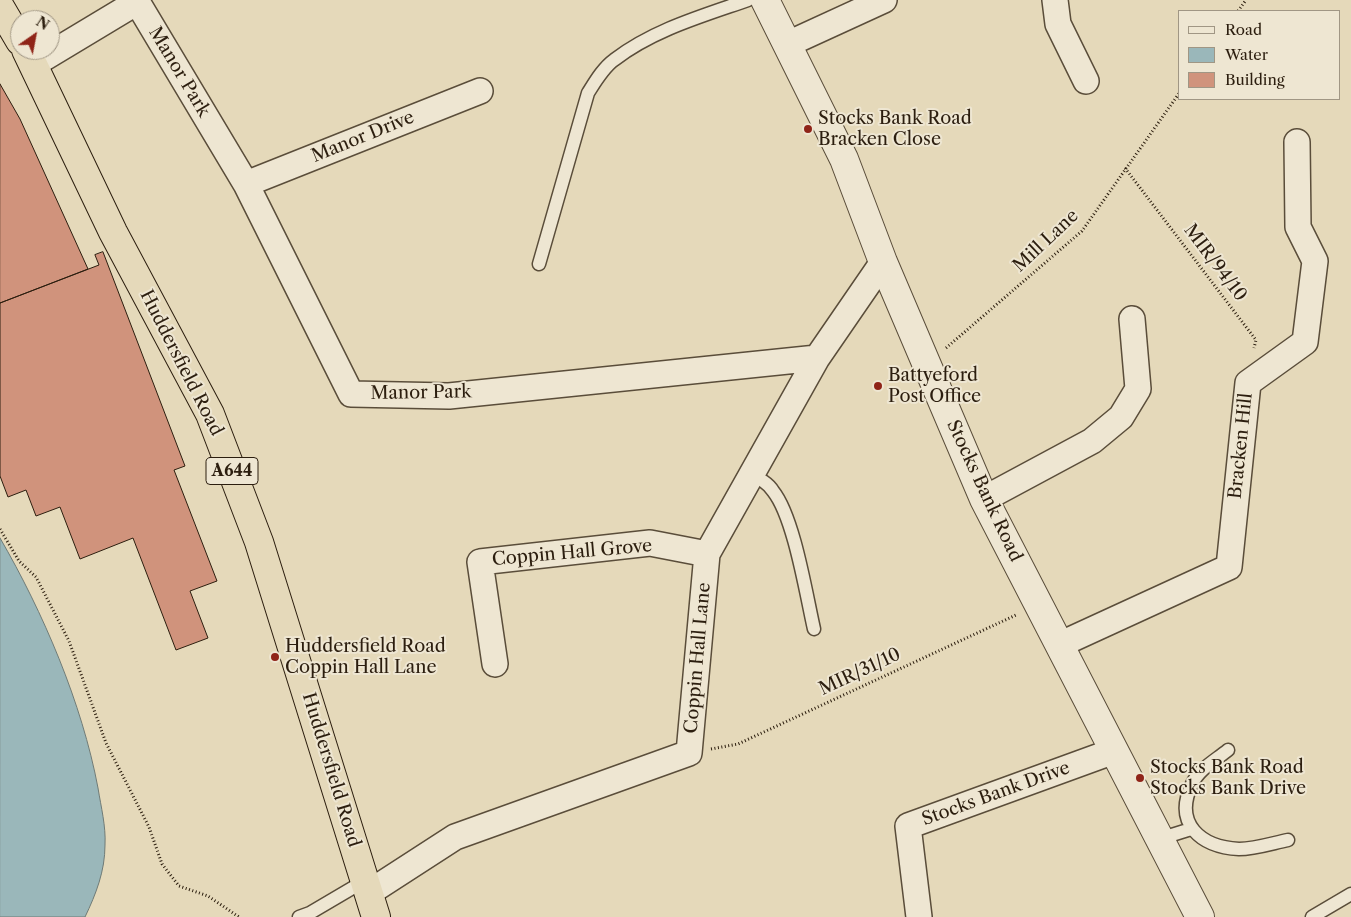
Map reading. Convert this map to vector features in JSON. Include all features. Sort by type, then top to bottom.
[{"type":"highway","points":[[0,7],[10,24]]},
{"type":"highway","name":"Huddersfield Road","points":[[31,60],[113,232],[210,414],[259,542],[371,896]]},
{"type":"street","name":"Stocks Bank Road","points":[[765,0],[844,159],[884,262],[984,499],[1200,917]]},
{"type":"street","points":[[788,44],[884,0]]},
{"type":"street","points":[[1054,0],[1058,24],[1086,81]]},
{"type":"street","points":[[60,41],[137,1]]},
{"type":"street","name":"Manor Park","points":[[137,1],[246,184],[352,394],[449,396],[817,358]]},
{"type":"street","name":"Manor Drive","points":[[246,184],[480,91]]},
{"type":"street","name":"Bracken Hill","points":[[1059,645],[1229,567],[1248,383],[1305,342],[1315,261],[1298,227],[1297,142]]},
{"type":"street","name":"Coppin Hall Lane","points":[[371,896],[454,837],[689,752],[708,554],[817,358],[884,262]]},
{"type":"street","points":[[984,499],[1092,442],[1121,417],[1138,389],[1132,318]]},
{"type":"street","name":"Coppin Hall Grove","points":[[495,664],[480,562],[650,543],[708,554]]},
{"type":"street","name":"Stocks Bank Drive","points":[[919,917],[908,826],[1114,751]]},
{"type":"lane","points":[[539,264],[588,93],[597,79],[614,60],[668,28],[748,0]]},
{"type":"lane","points":[[752,475],[768,484],[774,491],[786,516],[814,629]]},
{"type":"lane","points":[[1228,750],[1200,772],[1192,783],[1186,800],[1191,829],[1202,840],[1218,846],[1241,849],[1288,840]]},
{"type":"lane","points":[[1160,838],[1191,829]]},
{"type":"lane","points":[[1312,917],[1351,894]]},
{"type":"lane","points":[[299,917],[371,896]]},
{"type":"path","name":"Mill Lane","points":[[927,364],[1082,231],[1178,95]]},
{"type":"path","name":"MIR/94/10","points":[[1125,168],[1256,340],[1248,383]]},
{"type":"path","points":[[0,529],[19,561],[36,577],[69,641],[106,743],[150,827],[162,864],[179,886],[208,896],[239,917]]},
{"type":"path","name":"MIR/31/10","points":[[689,752],[738,744],[1038,605]]},
{"type":"water","points":[[0,538],[46,627],[71,691],[91,756],[103,816],[105,855],[99,882],[85,917],[0,917]]},
{"type":"building","points":[[0,84],[20,119],[88,269],[0,303]]},
{"type":"building","points":[[103,252],[185,466],[174,470],[217,581],[190,591],[208,638],[176,650],[133,538],[80,559],[60,507],[36,516],[26,490],[8,497],[0,476],[0,303],[99,265],[95,255]]},
{"type":"place","name":"Stocks Bank Road Bracken Close","points":[[808,129]]},
{"type":"place","name":"Battyeford Post Office","points":[[878,386]]},
{"type":"place","name":"Huddersfield Road Coppin Hall Lane","points":[[275,657]]},
{"type":"place","name":"Stocks Bank Road Stocks Bank Drive","points":[[1140,778]]}]
